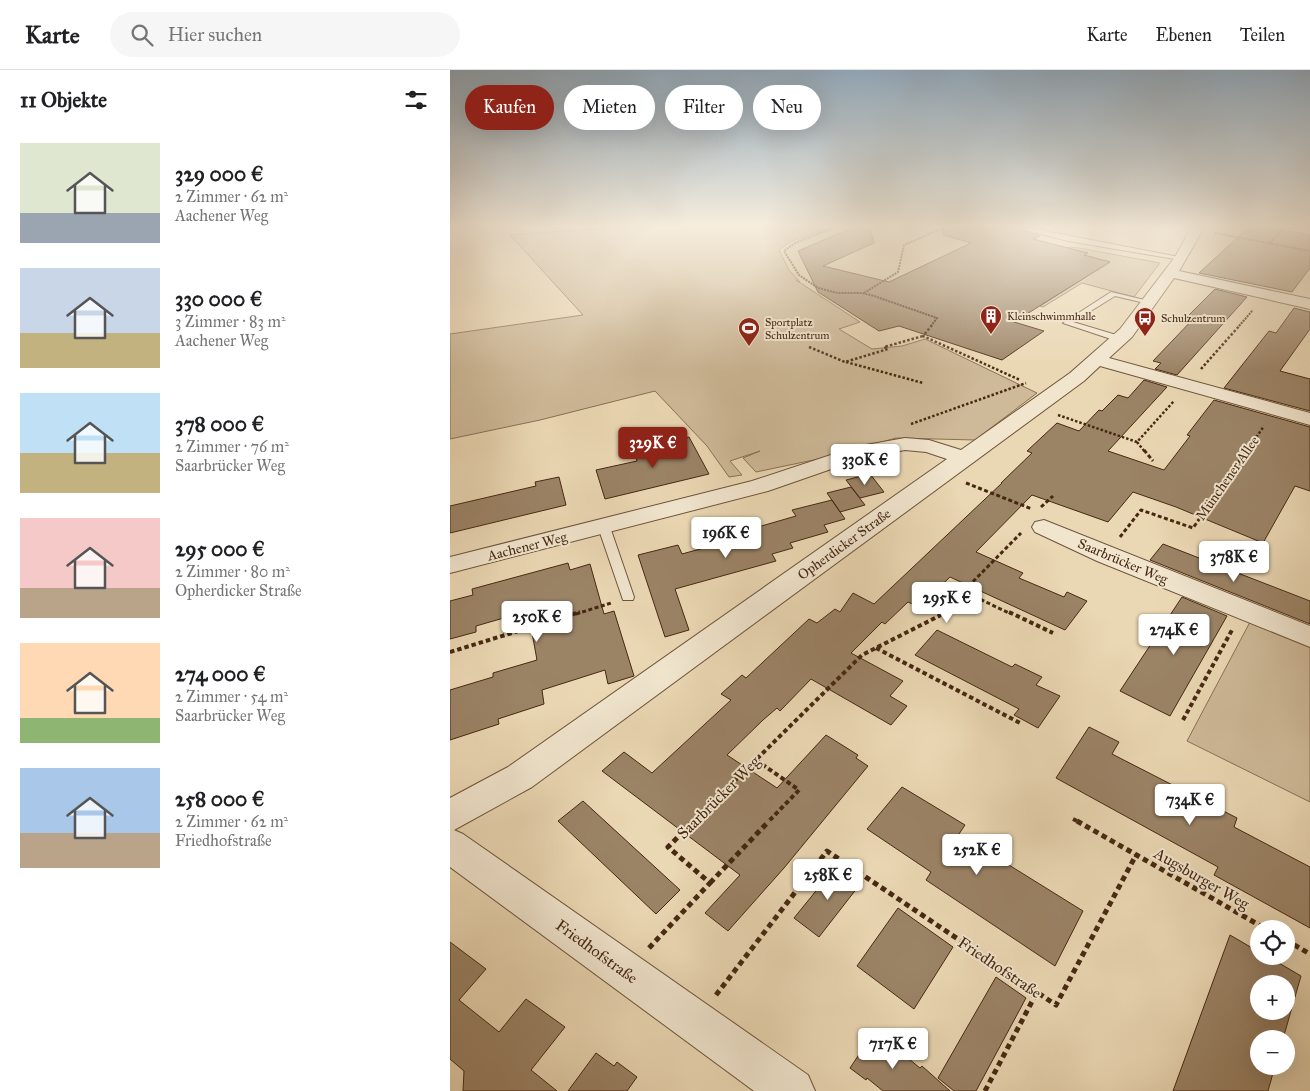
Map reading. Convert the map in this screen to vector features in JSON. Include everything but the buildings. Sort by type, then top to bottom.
[{"type":"street","name":"Opherdicker Straße","points":[[450,816],[520,777],[1035,408],[1098,360],[1120,339],[1168,276]]},
{"type":"street","points":[[1182,276],[1310,304]]},
{"type":"street","points":[[1098,360],[1310,419]]},
{"type":"street","name":"Aachener Weg","points":[[450,565],[760,486],[855,454],[905,444],[929,446],[964,458]]},
{"type":"street","name":"Saarbrücker Weg","points":[[1041,519],[1106,555],[1310,637]]},
{"type":"street","name":"Friedhofstraße","points":[[450,846],[792,1091]]},
{"type":"lane","points":[[1120,339],[1067,323],[1114,294],[1149,302]]},
{"type":"lane","points":[[604,527],[628,597]]},
{"type":"path","points":[[798,276],[811,285],[838,292],[864,293],[944,319]]},
{"type":"path","points":[[864,293],[892,276]]},
{"type":"path","points":[[1137,442],[1188,386],[1266,294]]},
{"type":"path","points":[[845,362],[888,349],[884,347],[923,336],[937,318]]},
{"type":"path","points":[[923,336],[1020,380]]},
{"type":"path","points":[[809,347],[845,362],[923,383]]},
{"type":"path","points":[[1035,408],[1137,442],[1153,461]]},
{"type":"path","name":"Münchener Allee","points":[[1106,555],[1141,510],[1193,528],[1275,410]]},
{"type":"path","points":[[942,474],[1041,519],[1053,496]]},
{"type":"path","name":"Saarbrücker Weg","points":[[710,883],[668,847],[862,655],[939,616],[1037,516],[1041,519]]},
{"type":"path","points":[[964,591],[1053,632]]},
{"type":"path","points":[[450,652],[628,597]]},
{"type":"path","points":[[1183,720],[1243,609]]},
{"type":"path","points":[[876,648],[1022,724]]},
{"type":"path","points":[[626,972],[799,790],[756,760]]},
{"type":"path","name":"Augsburger Weg","points":[[1073,819],[1250,920]]},
{"type":"path","name":"Friedhofstraße","points":[[695,1022],[827,851],[1056,1005],[1136,855]]},
{"type":"path","points":[[1295,945],[1310,954]]},
{"type":"path","points":[[985,1091],[1037,992]]},
{"type":"shaded area","points":[[547,276],[794,276],[800,282],[796,280],[860,322],[839,329],[872,349],[902,346],[925,339],[1037,393],[975,440],[896,438],[828,457],[756,472],[743,458],[760,451],[730,461],[742,475],[729,477],[707,446],[655,391],[540,420],[450,439],[450,334],[583,315]]},
{"type":"shaded area","points":[[1088,276],[1150,276],[1134,297],[1082,283],[1043,307],[1040,306]]},
{"type":"shaded area","points":[[1250,622],[1310,647],[1310,802],[1187,741]]},
{"type":"place","name":"Kleinschwimmhalle","points":[[991,335]]},
{"type":"place","name":"Schulzentrum","points":[[1145,337]]},
{"type":"place","name":"Sportplatz Schulzentrum","points":[[749,347]]}]
